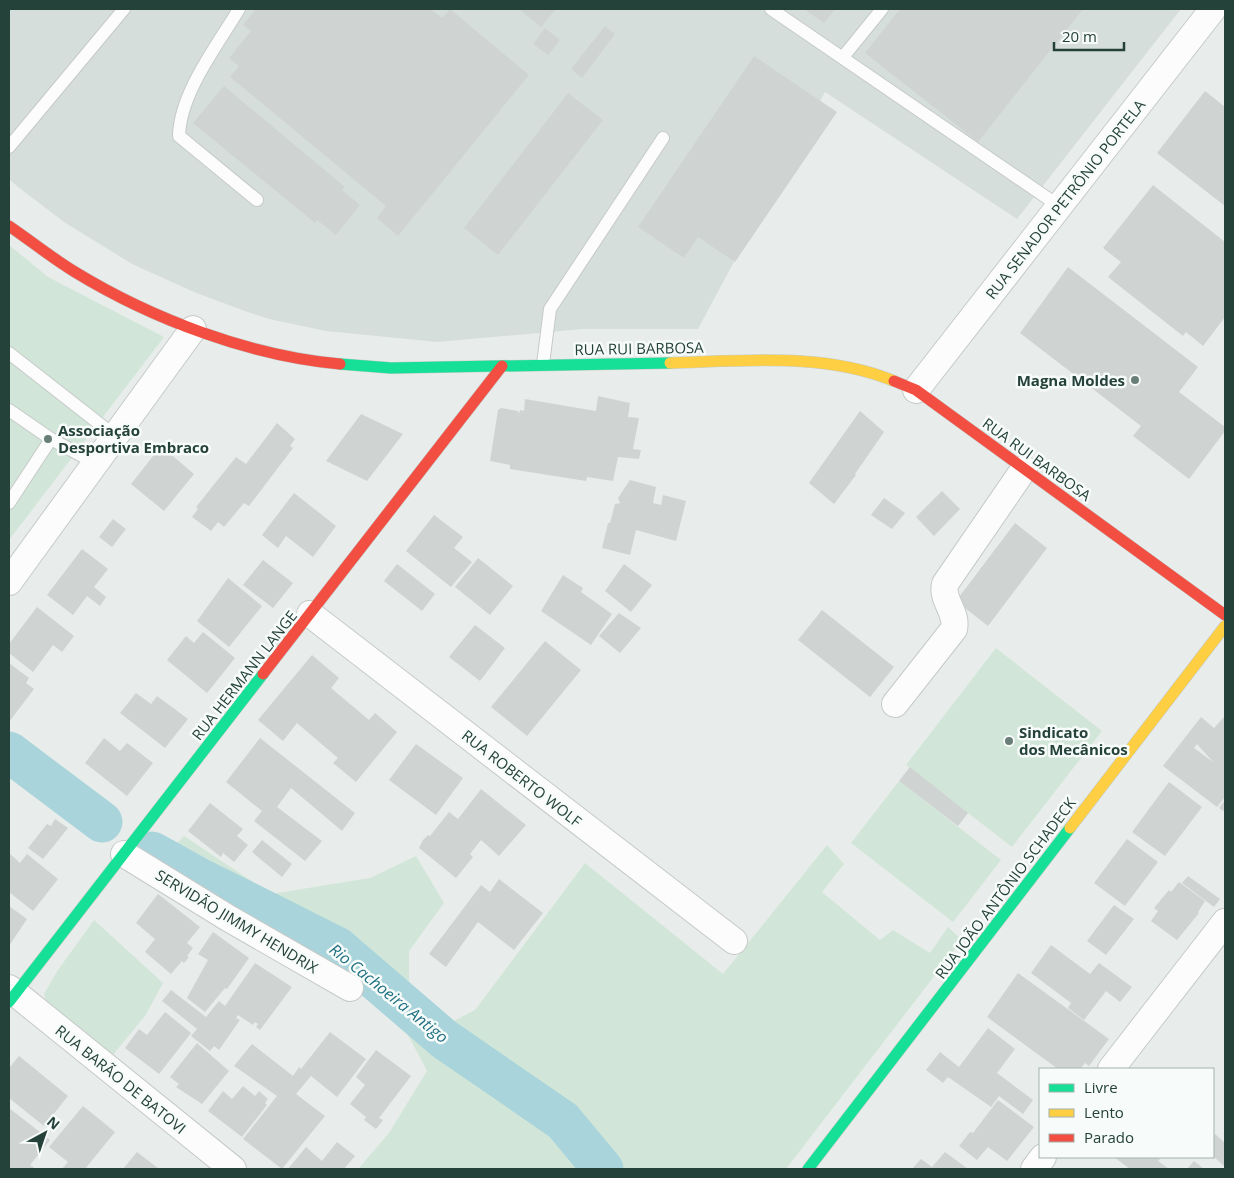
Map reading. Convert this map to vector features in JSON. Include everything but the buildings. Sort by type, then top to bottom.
[{"type":"street","name":"RUA SENADOR PETRÔNIO PORTELA","points":[[916,390],[1213,9]]},
{"type":"street","name":"RUA RUI BARBOSA","points":[[9,226],[68,268],[106,290],[157,315],[246,346],[308,361],[391,368],[542,364],[808,362],[870,371],[916,390],[1225,615]]},
{"type":"street","points":[[9,582],[193,329]]},
{"type":"street","name":"RUA HERMANN LANGE","points":[[11,994],[124,854],[502,366]]},
{"type":"street","points":[[895,704],[954,629],[955,616],[944,593],[944,584],[1024,469]]},
{"type":"street","name":"RUA ROBERTO WOLF","points":[[310,614],[734,941]]},
{"type":"street","name":"RUA JOÃO ANTÔNIO SCHADECK","points":[[808,1169],[1225,626]]},
{"type":"street","name":"SERVIDÃO JIMMY HENDRIX","points":[[124,854],[228,918],[350,988]]},
{"type":"street","points":[[1112,1068],[1225,922]]},
{"type":"street","name":"RUA BARÃO DE BATOVI","points":[[11,994],[234,1169]]},
{"type":"street","points":[[1034,1169],[1042,1158]]},
{"type":"lane","points":[[9,147],[124,9]]},
{"type":"lane","points":[[239,9],[187,98],[179,123],[179,136],[257,200]]},
{"type":"lane","points":[[771,9],[1059,206]]},
{"type":"lane","points":[[843,57],[882,9]]},
{"type":"lane","points":[[542,364],[550,308],[663,138]]},
{"type":"lane","points":[[9,353],[115,436]]},
{"type":"lane","points":[[9,410],[51,439],[95,463]]},
{"type":"lane","points":[[9,502],[51,439]]},
{"type":"shaded area","points":[[9,9],[1181,9],[1017,219],[825,92],[698,329],[583,329],[437,342],[326,331],[269,319],[242,310],[194,292],[132,264],[64,222],[18,187],[9,179]]},
{"type":"green space","name":"Associação Desportiva Embraco","points":[[9,245],[48,277],[164,337],[9,540]]},
{"type":"green space","name":"Sindicato dos Mecânicos","points":[[996,648],[1102,731],[1012,847],[906,765]]},
{"type":"green space","points":[[899,781],[1001,860],[953,922],[851,843]]},
{"type":"green space","points":[[184,836],[271,894],[370,878],[416,856],[444,903],[409,951],[409,986],[452,1022],[475,1010],[585,863],[723,974],[827,845],[844,864],[822,892],[880,940],[893,930],[930,953],[948,927],[962,940],[786,1169],[358,1169],[389,1133],[427,1071],[405,1029],[354,981],[153,867]]},
{"type":"green space","points":[[94,920],[163,983],[145,1016],[111,1057],[50,1014],[44,994],[58,970]]},
{"type":"waterway","name":"Rio Cachoeira Antigo","points":[[9,752],[102,822]]},
{"type":"waterway","name":"Rio Cachoeira Antigo","points":[[152,852],[197,877],[337,947],[444,1039],[563,1121],[603,1169]]},
{"type":"traffic: fast","points":[[340,364],[391,368],[670,363]]},
{"type":"traffic: fast","points":[[9,1002],[263,674]]},
{"type":"traffic: fast","points":[[808,1169],[1070,828]]},
{"type":"traffic: slow","points":[[670,363],[755,360],[812,362],[868,372],[894,381]]},
{"type":"traffic: slow","points":[[1070,828],[1225,626]]},
{"type":"traffic: jam","points":[[9,226],[75,272],[136,305],[169,320],[203,333],[271,353],[340,364]]},
{"type":"traffic: jam","points":[[263,674],[502,366]]},
{"type":"traffic: jam","points":[[894,381],[916,390],[1225,615]]},
{"type":"place","name":"Magna Moldes","points":[[1135,380]]},
{"type":"place","name":"Associação Desportiva Embraco","points":[[48,439]]},
{"type":"place","name":"Sindicato dos Mecânicos","points":[[1009,741]]}]
